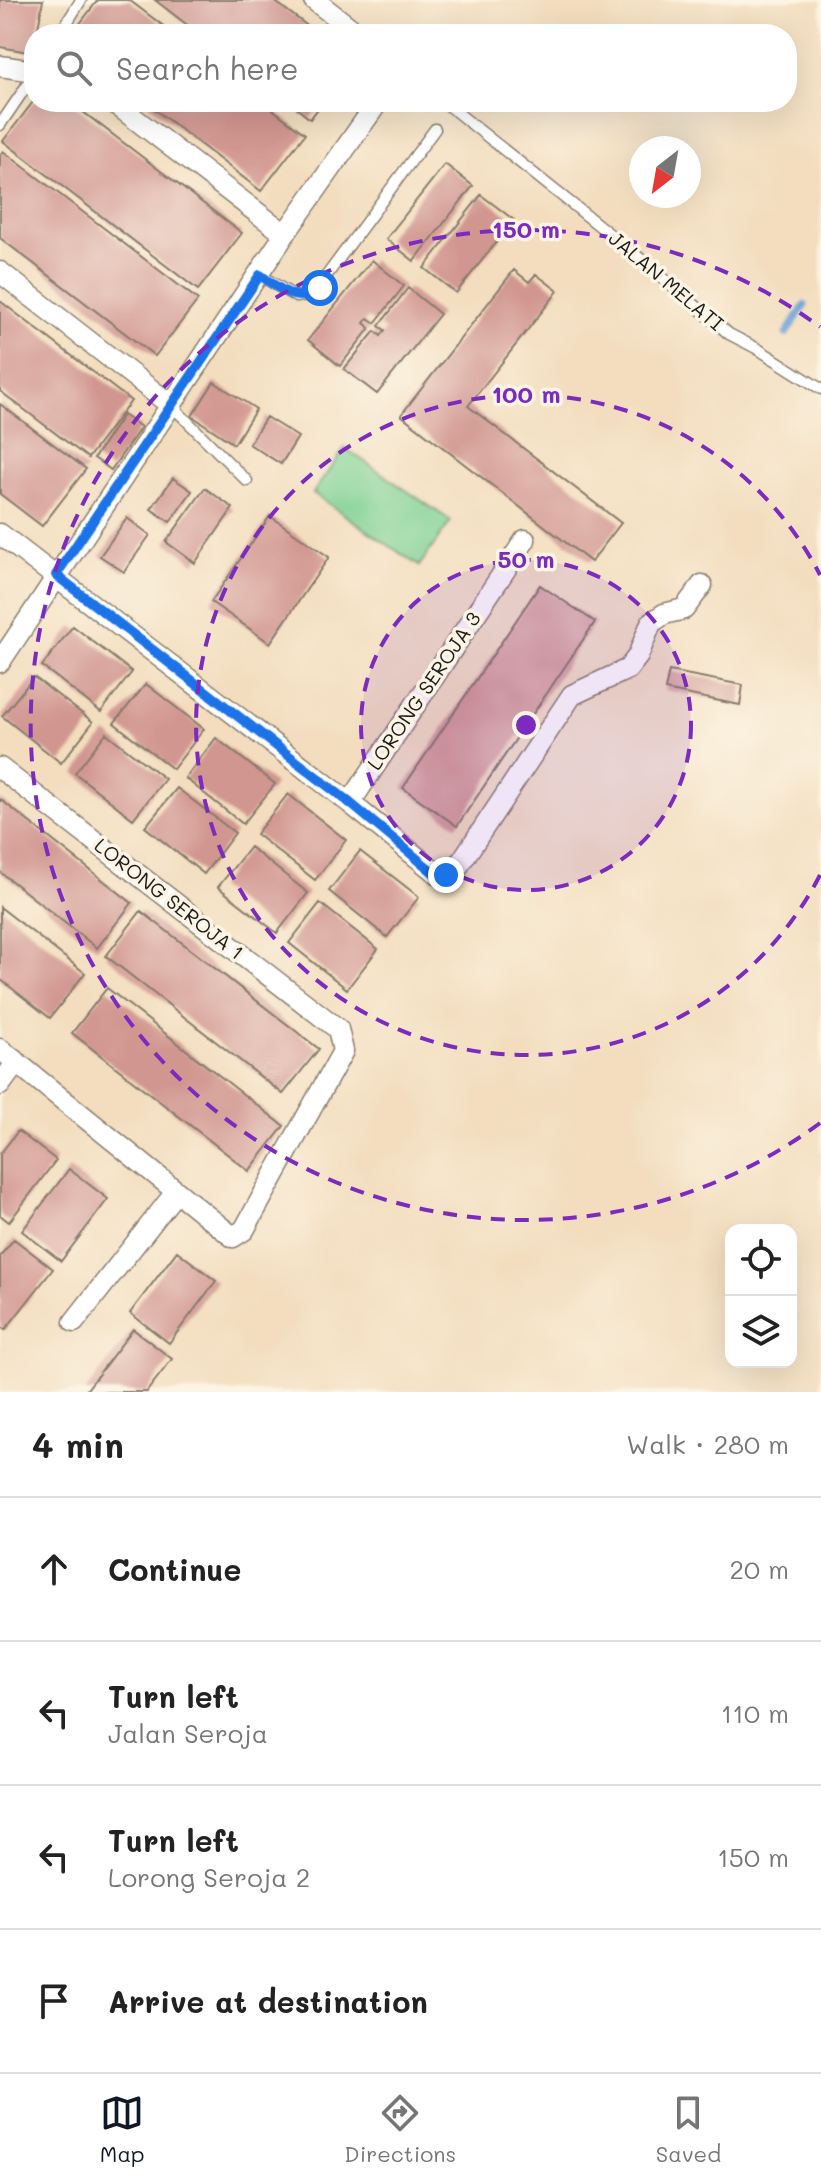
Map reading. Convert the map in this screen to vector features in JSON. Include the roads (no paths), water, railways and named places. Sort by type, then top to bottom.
[{"type":"street","points":[[314,0],[345,24]]},
{"type":"street","points":[[0,66],[24,71]]},
{"type":"street","points":[[126,112],[285,234]]},
{"type":"street","points":[[0,662],[285,234],[371,112]]},
{"type":"street","points":[[0,272],[172,406]]},
{"type":"street","points":[[0,534],[350,803],[433,872],[446,875],[457,868],[572,695],[628,669],[638,656],[651,623],[664,614],[684,609],[702,585]]},
{"type":"street","name":"LORONG SEROJA 3","points":[[350,803],[525,540]]},
{"type":"street","name":"LORONG SEROJA 1","points":[[0,768],[338,1029],[343,1051],[244,1230],[233,1237],[176,1192]]},
{"type":"street","points":[[0,1049],[176,1192],[74,1322]]},
{"type":"street","points":[[0,1085],[17,1062]]},
{"type":"lane","points":[[66,24],[81,0]]},
{"type":"lane","points":[[0,125],[24,88]]},
{"type":"lane","name":"JALAN MELATI","points":[[457,112],[636,255],[729,334],[821,389]]},
{"type":"lane","points":[[260,275],[296,297],[313,294],[435,129]]},
{"type":"lane","points":[[172,406],[247,481]]},
{"type":"waterway","points":[[786,334],[805,305]]}]
